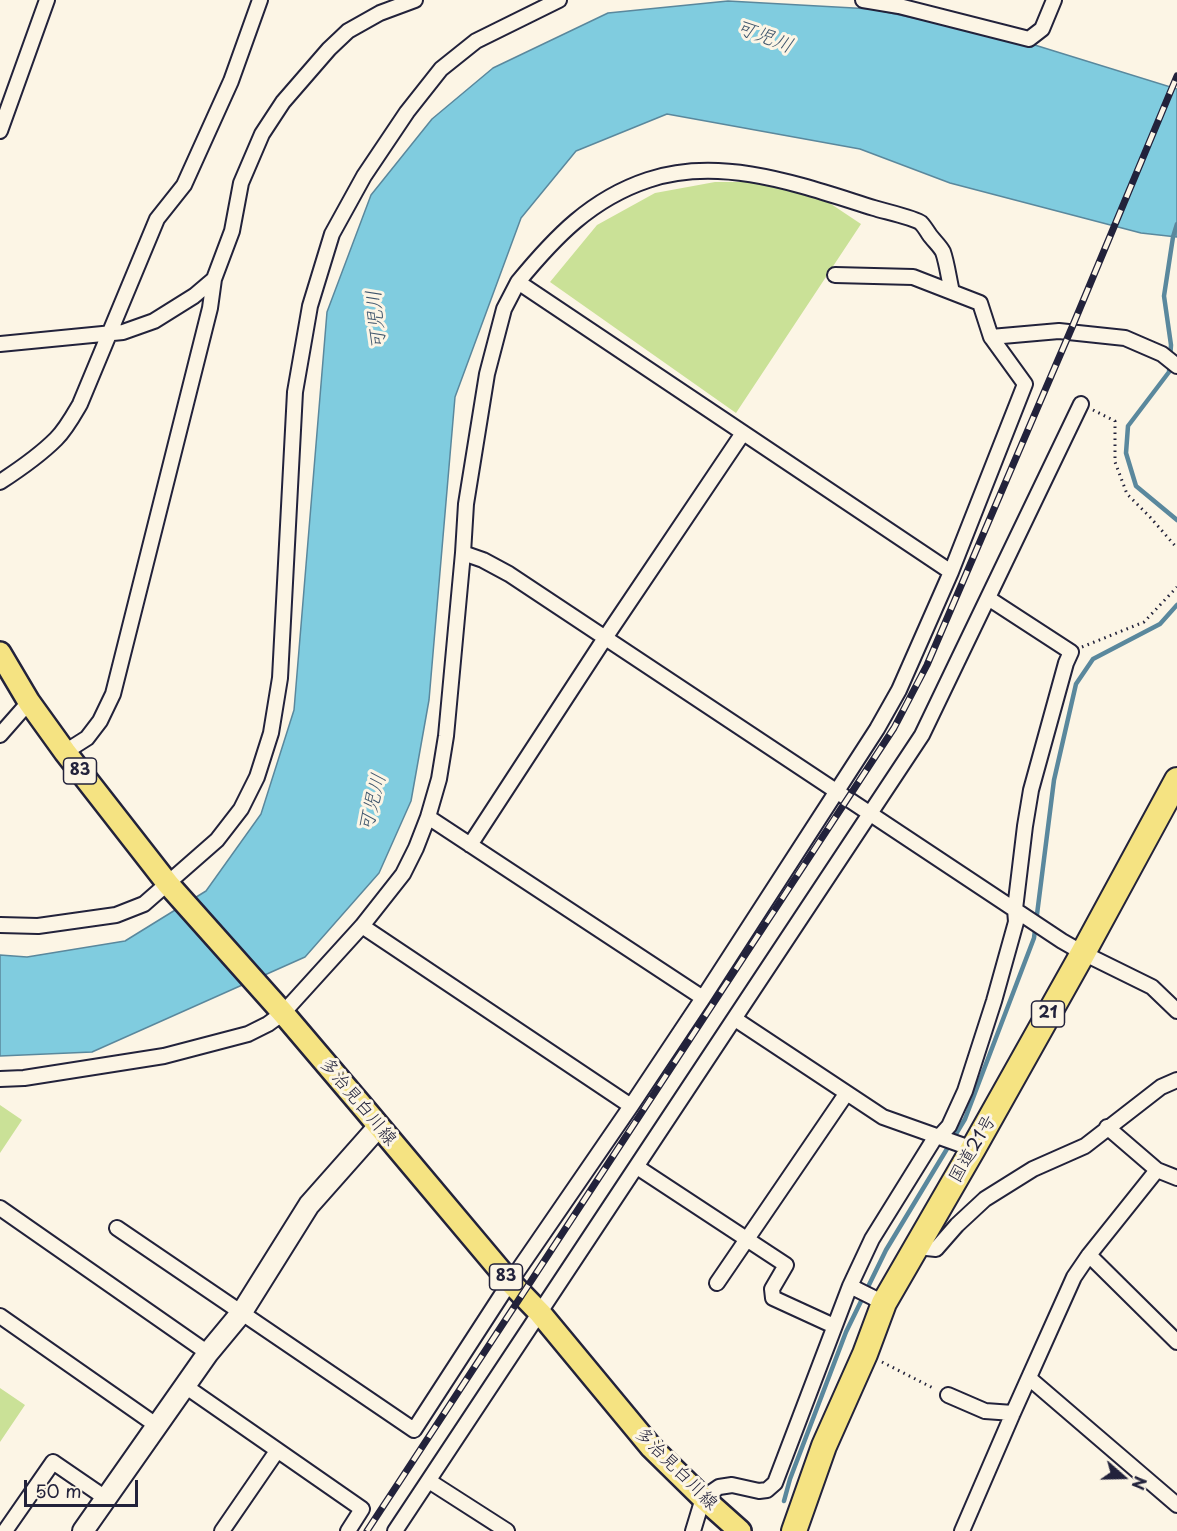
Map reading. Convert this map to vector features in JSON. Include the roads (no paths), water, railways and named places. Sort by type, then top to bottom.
[{"type":"highway","name":"国道21号","points":[[794,1531],[824,1446],[865,1354],[884,1303],[1083,953],[1177,780]]},
{"type":"main road","name":"多治見白川線","points":[[0,653],[29,702],[65,752],[168,884],[283,1013],[510,1282],[540,1313],[651,1447],[740,1531]]},
{"type":"street","points":[[0,130],[47,0]]},
{"type":"street","points":[[0,482],[25,466],[57,438],[80,404],[157,219],[184,185],[231,81],[260,0]]},
{"type":"street","points":[[65,752],[87,738],[100,721],[113,694],[210,308],[214,279],[232,231],[241,183],[262,134],[283,102],[329,49],[348,31],[380,13],[415,0]]},
{"type":"street","points":[[0,925],[38,926],[116,915],[144,904],[217,840],[241,809],[257,777],[271,733],[280,678],[295,392],[310,306],[332,234],[370,167],[407,112],[441,69],[476,41],[559,0]]},
{"type":"street","points":[[863,0],[899,6],[1029,39],[1042,29],[1054,0]]},
{"type":"street","points":[[0,1079],[24,1078],[164,1056],[248,1034],[268,1024],[283,1013],[362,926],[403,874],[429,817],[439,778],[446,736],[466,504],[487,374],[504,309],[518,282],[557,237],[578,218],[621,191],[648,180],[675,173],[700,171],[743,173],[801,186],[920,222],[943,252],[952,292]]},
{"type":"street","points":[[117,1228],[414,1430],[510,1282],[703,998],[877,729],[899,690],[951,572],[1026,384],[991,337],[980,303],[913,277],[835,275]]},
{"type":"street","points":[[0,344],[123,333],[154,321],[194,296],[214,279]]},
{"type":"street","points":[[518,282],[951,572]]},
{"type":"street","points":[[991,337],[1059,331],[1125,338],[1162,354],[1177,366]]},
{"type":"street","points":[[395,1531],[922,735],[1081,404]]},
{"type":"street","points":[[470,844],[604,638],[743,433]]},
{"type":"street","points":[[463,553],[483,560],[509,574],[1062,941],[1152,987],[1177,1011]]},
{"type":"street","points":[[693,1531],[703,1498],[719,1487],[732,1485],[759,1491],[767,1490],[775,1484],[849,1286],[872,1239],[937,1137],[949,1126],[965,1091],[994,1001],[1016,922],[1015,909],[1031,790],[1071,652],[988,598]]},
{"type":"street","points":[[0,735],[29,702]]},
{"type":"street","points":[[429,817],[703,998]]},
{"type":"street","points":[[362,926],[631,1106]]},
{"type":"street","points":[[735,1019],[883,1117],[973,1149]]},
{"type":"street","points":[[916,1247],[936,1248],[984,1199],[1034,1169],[1085,1146],[1161,1087],[1177,1080]]},
{"type":"street","points":[[717,1283],[846,1094]]},
{"type":"street","points":[[83,1531],[184,1386],[242,1312],[309,1205],[379,1126]]},
{"type":"street","points":[[1107,1127],[1157,1170],[1177,1178]]},
{"type":"street","points":[[637,1167],[786,1265],[772,1289],[773,1298],[834,1326]]},
{"type":"street","points":[[962,1531],[1012,1413],[1074,1277],[1157,1170]]},
{"type":"street","points":[[0,1208],[208,1353]]},
{"type":"street","points":[[1089,1255],[1177,1342]]},
{"type":"street","points":[[849,1286],[884,1303]]},
{"type":"street","points":[[0,1316],[156,1425]]},
{"type":"street","points":[[1029,1377],[1177,1505]]},
{"type":"street","points":[[184,1386],[362,1509],[348,1531]]},
{"type":"street","points":[[948,1395],[984,1411],[1012,1413]]},
{"type":"street","points":[[222,1531],[277,1451]]},
{"type":"street","points":[[5,1531],[53,1462],[107,1499]]},
{"type":"street","points":[[429,1481],[507,1531]]},
{"type":"water","name":"可児川","points":[[728,1],[872,9],[1025,42],[1177,89],[1177,237],[1141,233],[950,183],[860,149],[667,114],[576,151],[521,218],[455,397],[429,700],[411,801],[379,873],[305,957],[92,1052],[0,1056],[0,955],[27,957],[125,941],[206,891],[261,814],[294,710],[327,312],[371,195],[432,119],[493,68],[608,13]]},
{"type":"waterway","points":[[1177,224],[1164,296],[1171,345],[1169,372],[1128,426],[1126,453],[1136,486],[1177,520]]},
{"type":"waterway","points":[[784,1501],[790,1479],[846,1332],[886,1250],[965,1119],[1034,938],[1054,780],[1076,684],[1093,659],[1160,624],[1177,605]]},
{"type":"railway","points":[[367,1531],[894,728],[927,665],[1177,76]]}]
